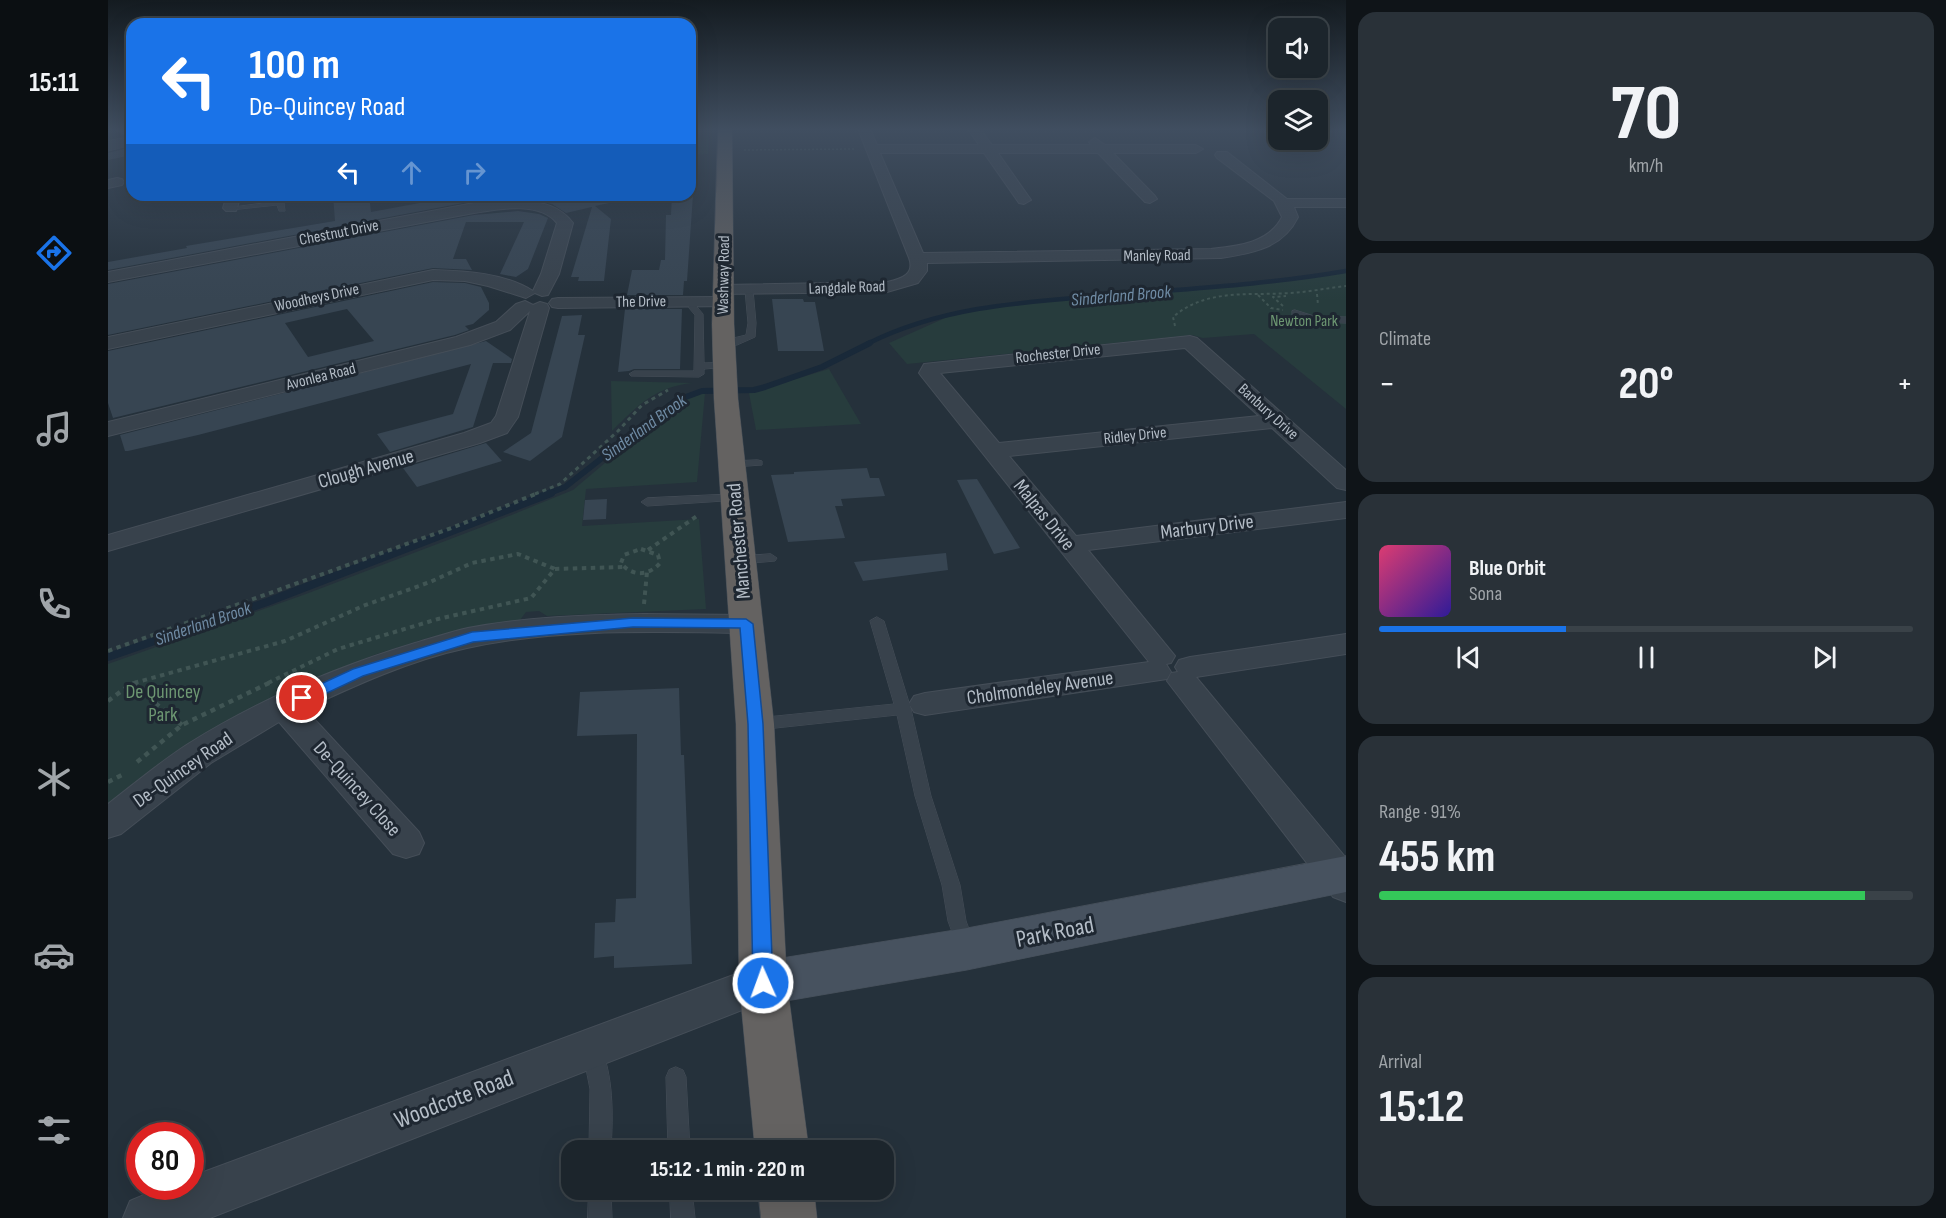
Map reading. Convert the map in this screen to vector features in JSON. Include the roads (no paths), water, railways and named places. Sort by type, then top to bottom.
[{"type":"highway","name":"Washway Road","points":[[725,186],[724,343],[726,383]]},
{"type":"highway","name":"Manchester Road","points":[[726,383],[741,483],[756,559],[746,624],[755,724],[763,983],[781,1140]]},
{"type":"highway","points":[[787,1200],[789,1218]]},
{"type":"main road","name":"Park Road","points":[[763,983],[967,949],[1343,879]]},
{"type":"street","points":[[887,186],[917,258]]},
{"type":"street","points":[[1014,186],[1024,200]]},
{"type":"street","points":[[1138,186],[1150,198]]},
{"type":"street","points":[[1261,186],[1285,204],[1346,203]]},
{"type":"street","name":"Chestnut Drive","points":[[108,277],[474,208],[516,204],[550,210],[559,214],[565,223],[542,299]]},
{"type":"street","name":"Manley Road","points":[[917,258],[1188,256],[1231,251],[1265,242],[1283,232],[1290,217],[1285,204]]},
{"type":"street","name":"Langdale Road","points":[[724,292],[876,288],[897,285],[915,278],[919,272],[917,258]]},
{"type":"street","name":"Woodheys Drive","points":[[108,343],[433,275],[476,277],[542,299]]},
{"type":"street","name":"The Drive","points":[[542,299],[691,298],[724,292]]},
{"type":"street","name":"Avonlea Road","points":[[108,429],[463,341],[498,328],[508,322],[519,309],[542,299]]},
{"type":"street","name":"Clough Avenue","points":[[108,543],[472,438],[499,428],[507,417],[542,299]]},
{"type":"street","name":"Rochester Drive","points":[[929,373],[931,368],[944,365],[1190,342]]},
{"type":"street","name":"Banbury Drive","points":[[1190,342],[1346,483]]},
{"type":"street","name":"Malpas Drive","points":[[929,373],[1343,879]]},
{"type":"street","name":"Ridley Drive","points":[[992,451],[1277,420]]},
{"type":"street","name":"Marbury Drive","points":[[1068,545],[1346,510]]},
{"type":"street","name":"De-Quincey Road","points":[[108,824],[212,745],[284,707],[358,673],[472,637],[642,622],[746,624]]},
{"type":"street","name":"Cholmondeley Avenue","points":[[914,707],[1346,644]]},
{"type":"street","name":"De-Quincey Close","points":[[284,707],[406,843]]},
{"type":"street","name":"Woodcote Road","points":[[147,1218],[763,983]]},
{"type":"lane","points":[[232,202],[280,203],[282,209]]},
{"type":"lane","points":[[724,343],[737,342],[750,337],[752,323],[749,290]]},
{"type":"lane","points":[[634,374],[699,374],[699,314],[693,308],[691,298]]},
{"type":"lane","points":[[1295,313],[1313,319],[1346,320]]},
{"type":"lane","points":[[699,366],[726,383]]},
{"type":"lane","points":[[647,502],[741,483]]},
{"type":"lane","points":[[877,621],[914,707],[923,796],[951,885],[957,921],[967,949]]},
{"type":"lane","points":[[755,724],[914,707]]},
{"type":"lane","points":[[591,1047],[601,1089],[600,1140]]},
{"type":"lane","points":[[676,1077],[679,1140]]},
{"type":"lane","points":[[600,1200],[600,1218]]},
{"type":"lane","points":[[682,1200],[683,1218]]},
{"type":"waterway","name":"Sinderland Brook","points":[[867,344],[923,322],[981,308],[1255,283],[1346,271]]},
{"type":"waterway","name":"Sinderland Brook","points":[[547,494],[565,487],[675,401],[702,391],[754,390],[765,387],[822,367],[870,343]]},
{"type":"waterway","name":"Sinderland Brook","points":[[108,657],[267,602],[551,493]]},
{"type":"park label","name":"Newton Park","points":[[1304,321]]},
{"type":"park label","name":"De Quincey Park","points":[[163,704]]}]
